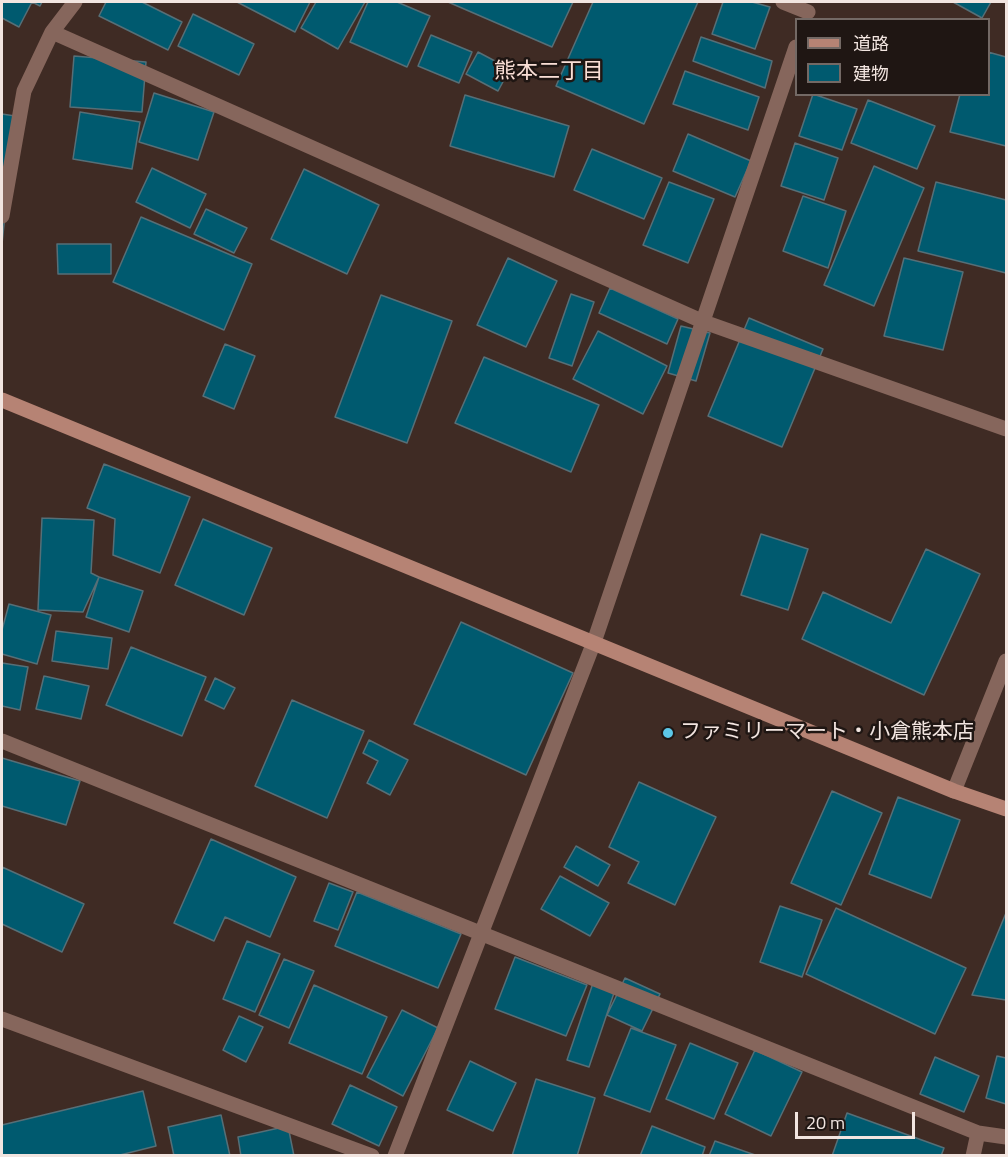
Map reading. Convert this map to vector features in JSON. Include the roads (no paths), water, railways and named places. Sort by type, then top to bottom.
[{"type":"street","points":[[2,216],[24,90],[52,32],[75,2]]},
{"type":"street","points":[[783,2],[809,11]]},
{"type":"street","points":[[52,32],[704,322],[1006,429]]},
{"type":"street","points":[[395,1155],[594,642],[795,50]]},
{"type":"street","points":[[2,400],[954,790],[1006,809]]},
{"type":"street","points":[[954,790],[1006,661]]},
{"type":"street","points":[[2,741],[978,1133],[1006,1137]]},
{"type":"street","points":[[2,1019],[372,1155]]},
{"type":"street","points":[[973,1155],[978,1133]]},
{"type":"place","name":"ファミリーマート・小倉熊本店","points":[[668,733]]},
{"type":"district","name":"熊本二丁目","points":[[549,73]]}]
